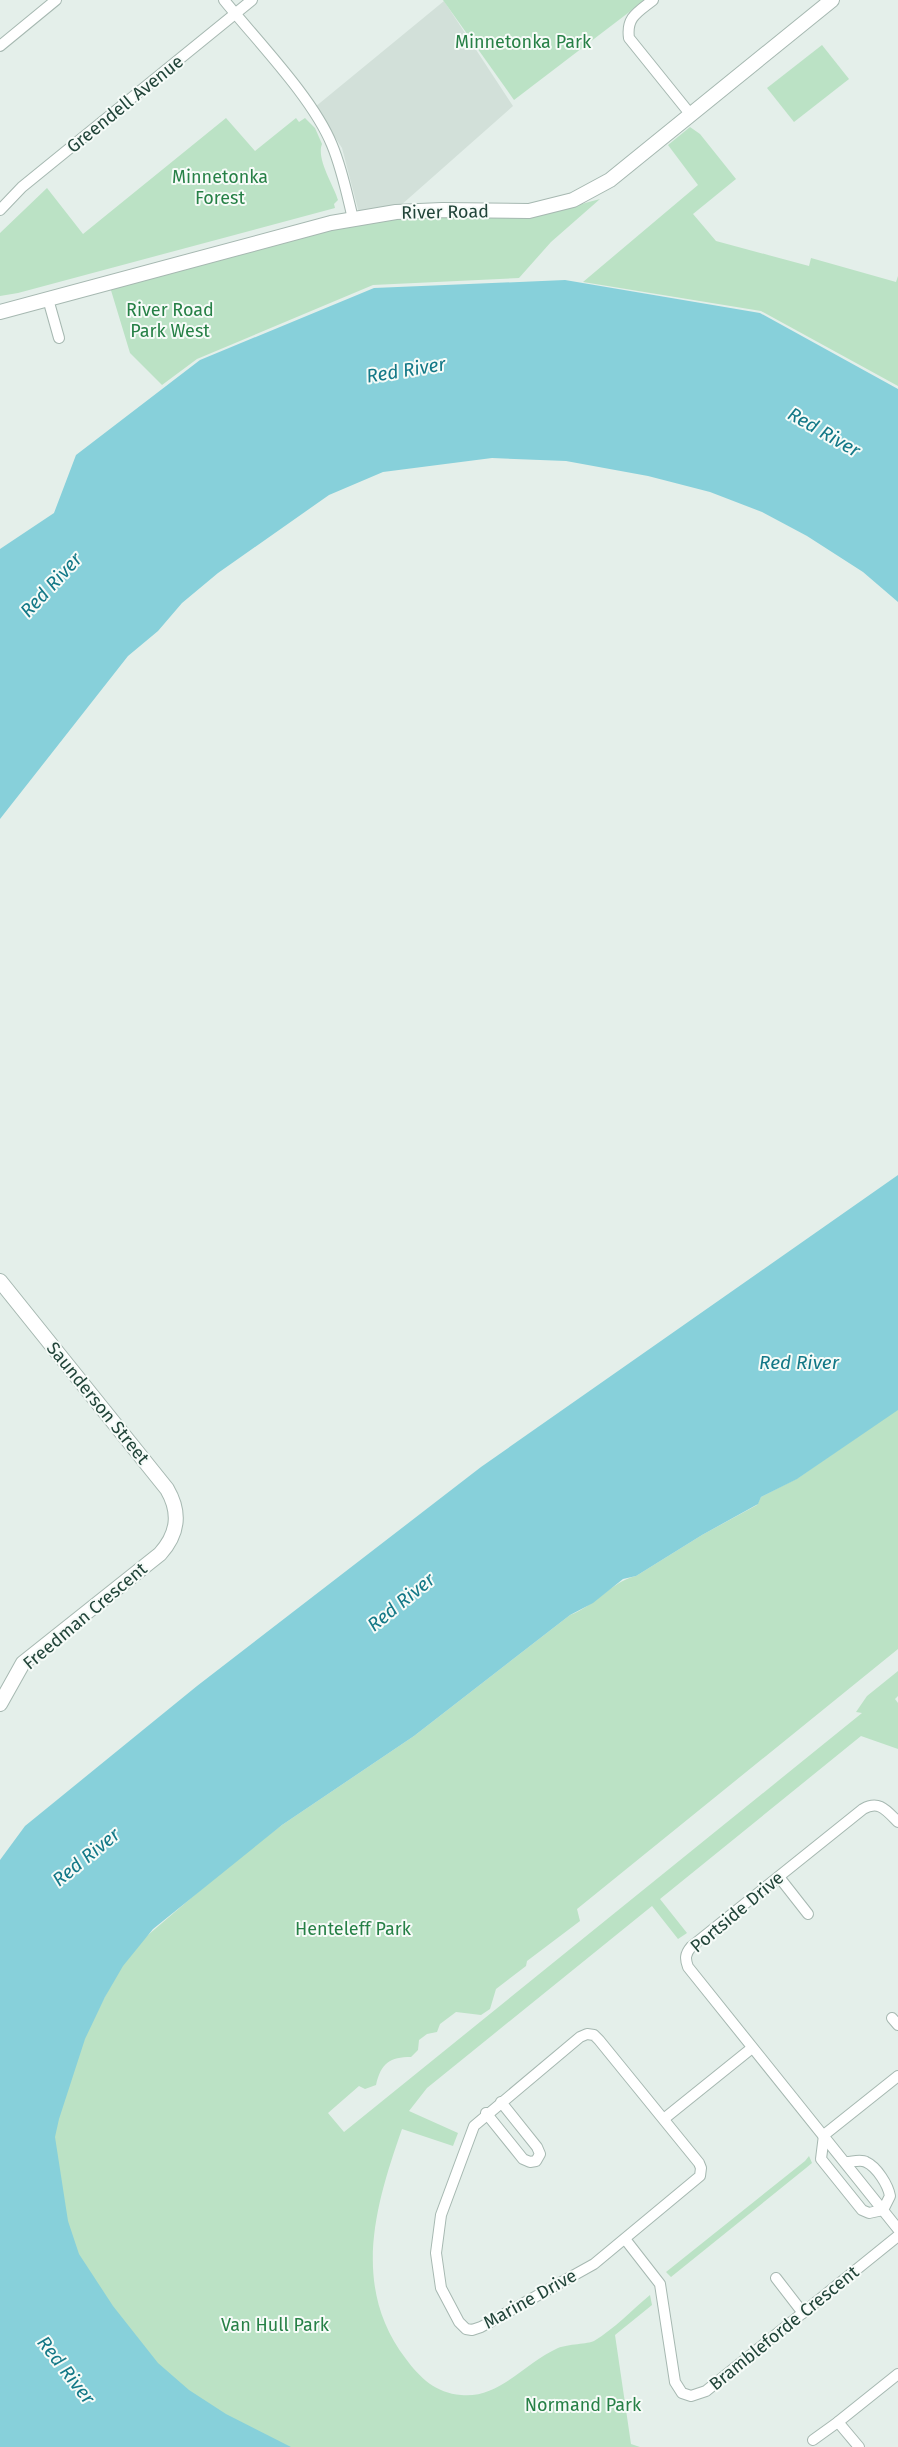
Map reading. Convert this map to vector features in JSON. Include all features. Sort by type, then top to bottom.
[{"type":"street","points":[[0,46],[56,0]]},
{"type":"street","points":[[224,0],[306,100],[332,143],[343,175],[353,219]]},
{"type":"street","name":"Greendell Avenue","points":[[0,210],[22,187],[252,0]]},
{"type":"street","points":[[653,0],[633,16],[627,26],[629,38],[691,115]]},
{"type":"street","name":"River Road","points":[[0,312],[353,219],[396,212],[442,210],[528,211],[573,200],[610,180],[832,0]]},
{"type":"street","points":[[48,299],[59,338]]},
{"type":"street","name":"Saunderson Street","points":[[0,1281],[167,1490],[174,1501],[177,1514],[175,1532]]},
{"type":"street","name":"Freedman Crescent","points":[[0,1704],[23,1663],[160,1554],[175,1532]]},
{"type":"street","name":"Portside Drive","points":[[898,1822],[880,1805],[872,1804],[686,1953],[685,1960],[688,1967],[752,2048],[846,2162],[898,2229]]},
{"type":"street","points":[[779,1877],[808,1914]]},
{"type":"street","name":"Marine Drive","points":[[587,2034],[594,2035],[599,2040],[665,2118],[699,2163],[702,2168],[700,2176],[594,2264],[481,2327],[472,2330],[466,2329],[459,2322],[441,2288],[436,2253],[437,2234],[441,2216],[469,2133],[486,2113],[580,2037],[587,2034]]},
{"type":"street","points":[[665,2118],[752,2048]]},
{"type":"street","points":[[846,2162],[864,2161],[869,2163],[886,2185],[890,2196],[883,2210],[869,2213],[862,2210],[821,2159],[820,2154],[824,2136],[898,2076]]},
{"type":"street","points":[[486,2113],[523,2159],[530,2162],[536,2161],[540,2154],[537,2147],[501,2102]]},
{"type":"street","name":"Brambleforde Crescent","points":[[625,2239],[660,2284],[677,2388],[686,2396],[696,2396],[706,2391],[898,2236]]},
{"type":"street","points":[[776,2278],[804,2312]]},
{"type":"street","points":[[812,2440],[838,2422],[898,2374]]},
{"type":"street","points":[[838,2422],[858,2447]]},
{"type":"shaded area","points":[[444,1],[513,106],[400,206],[359,213],[342,148],[315,107]]},
{"type":"green space","name":"Minnetonka Park","points":[[443,0],[645,0],[514,100]]},
{"type":"green space","points":[[822,45],[849,79],[794,122],[767,88]]},
{"type":"green space","name":"Minnetonka Forest","points":[[226,118],[255,151],[296,118],[299,122],[305,118],[315,128],[322,144],[321,157],[323,165],[338,200],[334,204],[335,208],[18,293],[0,296],[0,233],[47,188],[83,234]]},
{"type":"green space","points":[[690,127],[700,134],[736,179],[693,214],[716,241],[809,266],[811,258],[896,282],[898,276],[898,386],[761,311],[583,282],[698,185],[668,145]]},
{"type":"green space","name":"River Road Park West","points":[[600,199],[551,242],[519,278],[373,285],[197,359],[162,385],[130,353],[110,287],[332,227],[391,217],[574,206]]},
{"type":"green space","points":[[898,1409],[898,1649],[577,1909],[580,1921],[527,1961],[526,1966],[496,1989],[490,2009],[481,2015],[456,2012],[440,2024],[437,2032],[427,2034],[419,2040],[418,2050],[411,2057],[397,2058],[384,2066],[376,2085],[365,2089],[359,2086],[328,2113],[344,2132],[862,1713],[856,1712],[867,1696],[898,1671],[898,1696],[895,1699],[898,1703],[898,1749],[861,1736],[660,1899],[687,1933],[678,1939],[652,1906],[427,2088],[409,2111],[458,2133],[453,2146],[402,2129],[392,2158],[377,2217],[373,2246],[373,2275],[378,2304],[389,2332],[411,2366],[436,2388],[452,2394],[475,2395],[500,2386],[546,2354],[558,2348],[594,2341],[616,2325],[650,2295],[652,2305],[615,2335],[631,2444],[640,2447],[274,2447],[178,2390],[80,2281],[46,2124],[61,2084],[127,1953],[232,1863],[282,1825],[414,1736],[570,1615],[587,1606],[619,1583],[636,1576],[702,1535],[757,1505],[761,1497],[798,1478]]},
{"type":"green space","points":[[809,2156],[812,2163],[806,2168],[671,2277],[666,2272],[805,2161]]},
{"type":"water","name":"Red River","points":[[565,280],[760,313],[898,389],[898,602],[863,572],[807,536],[762,512],[710,492],[648,476],[566,461],[492,458],[383,472],[329,495],[218,573],[182,603],[158,631],[128,656],[0,819],[0,549],[54,513],[76,455],[200,360],[374,288]]},
{"type":"water","name":"Red River","points":[[898,1175],[898,1410],[797,1479],[761,1497],[758,1504],[702,1535],[636,1576],[623,1579],[593,1603],[570,1615],[414,1736],[282,1825],[153,1929],[123,1966],[105,1997],[85,2039],[55,2137],[68,2221],[79,2254],[113,2306],[158,2363],[189,2390],[226,2414],[291,2447],[0,2447],[0,1860],[25,1826],[197,1686],[481,1467]]},
{"type":"park label","name":"Henteleff Park","points":[[353,1929]]},
{"type":"park label","name":"Van Hull Park","points":[[275,2325]]},
{"type":"park label","name":"Normand Park","points":[[583,2405]]}]
